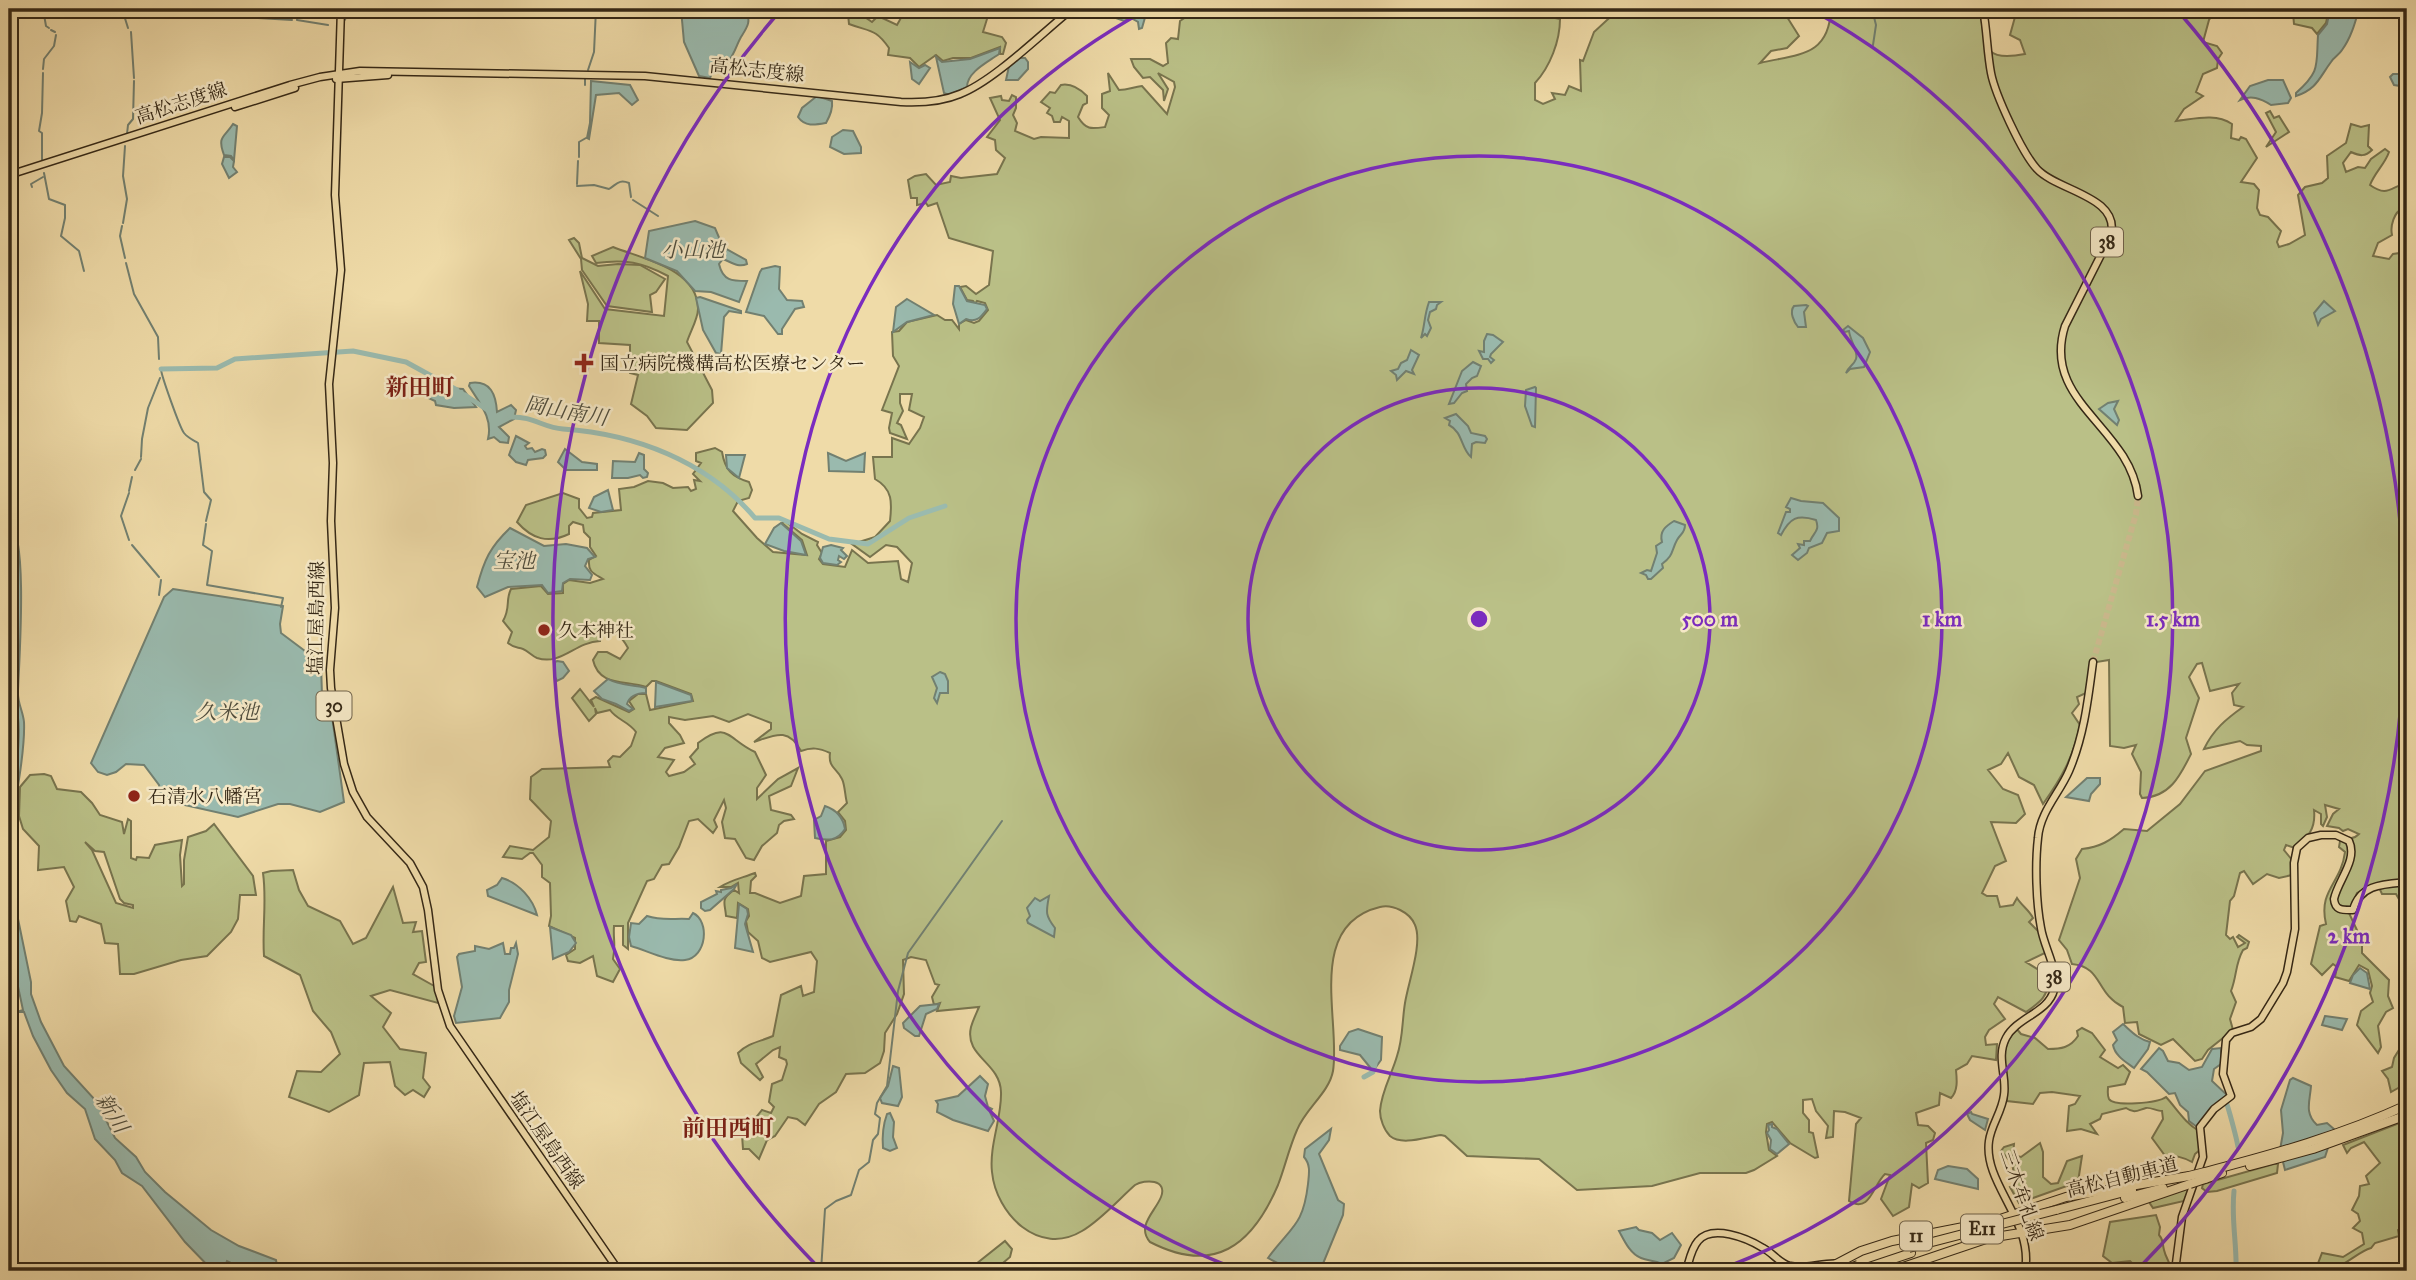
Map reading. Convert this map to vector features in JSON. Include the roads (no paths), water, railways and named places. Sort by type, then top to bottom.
[{"type":"highway","name":"高松自動車道","points":[[2341,1136],[2407,1105]]},
{"type":"highway","name":"高松自動車道","points":[[2205,1176],[2407,1115]]},
{"type":"highway","name":"高松自動車道","points":[[1840,1267],[1859,1269],[1910,1250],[2277,1156]]},
{"type":"highway","points":[[2014,1215],[2066,1197],[2189,1180]]},
{"type":"highway","points":[[2022,1232],[2070,1225],[2189,1180]]},
{"type":"highway","name":"11","points":[[1824,1271],[1840,1267],[1861,1251],[1892,1241],[1975,1226],[2014,1215]]},
{"type":"highway","name":"11","points":[[1891,1271],[1970,1243],[2022,1232]]},
{"type":"main road","name":"塩江屋島西線","points":[[341,9],[335,195],[341,273],[330,384],[335,608],[330,670],[344,764],[350,785],[364,812],[407,859],[420,879],[428,910],[438,990],[448,1023],[618,1269]]},
{"type":"main road","name":"高松志度線","points":[[9,177],[339,76],[407,73],[645,76],[901,102],[930,102],[953,97],[980,84],[1072,9]]},
{"type":"main road","name":"38","points":[[1983,9],[1994,83],[2030,161],[2047,178],[2101,205],[2111,219],[2111,234],[2065,326],[2061,342],[2061,363],[2072,393],[2106,430],[2122,453],[2134,478],[2138,496]]},
{"type":"main road","name":"三木牟礼線","points":[[2025,1271],[2026,1251],[2022,1232],[1992,1167],[1989,1142],[2004,1098],[2001,1064],[2005,1042],[2015,1026],[2047,1003],[2054,988],[2054,972],[2039,920],[2038,838],[2044,815],[2068,774],[2075,755],[2085,717],[2093,663]]},
{"type":"main road","points":[[2175,1271],[2182,1217],[2203,1157],[2200,1127],[2214,1109],[2227,1100],[2230,1090],[2223,1074],[2226,1040],[2232,1033],[2250,1027],[2261,1019],[2285,979],[2295,929],[2294,857],[2300,844],[2314,836],[2329,835],[2345,839],[2351,844],[2351,857],[2334,899],[2341,910],[2353,911],[2360,895],[2371,887],[2407,882]]},
{"type":"main road","points":[[1686,1271],[1694,1246],[1699,1239],[1712,1233],[1726,1234],[1762,1246],[1780,1261],[1794,1267],[1840,1267]]},
{"type":"water","points":[[681,9],[746,9],[748,24],[733,54],[730,59],[717,60],[710,78],[699,76],[684,42]]},
{"type":"water","points":[[1117,9],[1140,9],[1146,14],[1142,28],[1139,29],[1138,22],[1131,18],[1124,21],[1116,18]]},
{"type":"water","points":[[2330,9],[2359,9],[2341,52],[2313,86],[2296,96],[2316,67],[2318,35],[2327,24]]},
{"type":"water","points":[[1000,48],[999,54],[974,72],[967,87],[949,95],[944,93],[936,57],[942,62],[970,59]]},
{"type":"water","points":[[1018,58],[1025,58],[1028,69],[1018,80],[1006,80],[1009,66]]},
{"type":"water","points":[[910,62],[919,68],[925,65],[930,68],[919,84],[912,79]]},
{"type":"water","points":[[2393,74],[2407,74],[2407,87],[2394,85],[2390,77]]},
{"type":"water","points":[[2268,80],[2283,80],[2291,98],[2288,103],[2271,105],[2259,99],[2240,100],[2250,86]]},
{"type":"water","points":[[591,81],[630,85],[638,100],[632,105],[619,93],[596,95],[589,139],[587,138]]},
{"type":"water","points":[[817,96],[832,101],[832,110],[826,123],[804,122],[798,117],[802,108]]},
{"type":"water","points":[[233,124],[237,126],[234,160],[231,156],[224,155],[221,144],[222,138]]},
{"type":"water","points":[[843,130],[853,131],[861,153],[844,154],[830,147],[832,137]]},
{"type":"water","points":[[224,157],[230,157],[234,161],[233,167],[237,172],[229,178],[222,164]]},
{"type":"water","name":"小山池","points":[[695,221],[715,228],[723,247],[746,260],[747,264],[744,265],[723,259],[719,264],[723,274],[729,279],[747,281],[739,302],[711,292],[695,291],[677,271],[645,258],[649,231]]},
{"type":"water","points":[[775,266],[780,267],[779,289],[787,300],[802,301],[804,307],[795,309],[782,329],[782,334],[778,334],[764,316],[746,312],[760,272]]},
{"type":"water","points":[[955,286],[959,286],[967,301],[985,305],[987,309],[983,314],[959,324],[953,304]]},
{"type":"water","points":[[696,298],[741,311],[729,311],[724,317],[721,354],[716,353],[703,330]]},
{"type":"water","points":[[907,299],[934,315],[907,322],[893,332],[896,307]]},
{"type":"water","points":[[2324,301],[2335,311],[2321,319],[2318,325],[2314,313]]},
{"type":"water","points":[[1429,302],[1441,302],[1430,312],[1428,320],[1431,328],[1427,336],[1425,334],[1421,338],[1426,312]]},
{"type":"water","points":[[1806,305],[1806,327],[1798,327],[1793,317],[1793,308]]},
{"type":"water","points":[[1848,326],[1863,338],[1870,352],[1864,367],[1850,369],[1846,373],[1857,356],[1849,331],[1843,330]]},
{"type":"water","points":[[1487,334],[1503,342],[1491,354],[1490,357],[1494,360],[1491,363],[1488,359],[1483,359],[1479,351],[1484,352]]},
{"type":"water","points":[[1411,350],[1419,355],[1412,370],[1414,374],[1406,371],[1397,380],[1391,371],[1398,369],[1401,363],[1407,360]]},
{"type":"water","points":[[1473,362],[1481,366],[1477,376],[1466,384],[1467,391],[1454,403],[1449,404],[1462,371]]},
{"type":"water","points":[[427,382],[463,389],[476,407],[436,405],[435,401],[424,396]]},
{"type":"water","points":[[470,383],[488,386],[497,412],[511,405],[516,410],[514,419],[499,427],[509,437],[508,443],[500,442],[494,437],[488,439],[489,424],[469,386]]},
{"type":"water","points":[[1535,387],[1535,427],[1532,426],[1525,406],[1526,390]]},
{"type":"water","points":[[9,391],[16,452],[10,522],[16,533],[21,575],[18,695],[24,730],[18,786],[19,723],[15,702],[12,702],[9,711]]},
{"type":"water","points":[[2118,401],[2114,409],[2119,420],[2117,425],[2099,409]]},
{"type":"water","points":[[1456,414],[1471,433],[1485,436],[1487,439],[1485,443],[1472,444],[1471,457],[1457,432],[1449,425],[1450,421],[1445,418]]},
{"type":"water","points":[[516,436],[529,443],[525,446],[527,449],[532,448],[535,452],[542,449],[546,455],[528,460],[526,465],[516,462],[509,455]]},
{"type":"water","points":[[565,449],[582,462],[597,464],[597,470],[566,470],[558,462]]},
{"type":"water","points":[[639,453],[644,455],[647,477],[640,475],[612,478],[613,461],[635,462]]},
{"type":"water","points":[[828,453],[846,461],[865,453],[864,472],[829,471]]},
{"type":"water","points":[[726,455],[745,455],[739,478],[727,468]]},
{"type":"water","points":[[608,490],[613,510],[601,512],[589,508],[594,497]]},
{"type":"water","points":[[1791,498],[1823,503],[1839,518],[1839,531],[1827,533],[1822,543],[1809,548],[1798,560],[1792,555],[1800,548],[1798,544],[1804,545],[1804,541],[1810,541],[1817,524],[1816,520],[1799,518],[1791,521],[1781,535],[1778,533],[1786,512],[1790,512],[1786,507]]},
{"type":"water","points":[[1674,521],[1685,525],[1684,530],[1662,564],[1663,568],[1648,579],[1641,573],[1651,571],[1657,553],[1656,546],[1662,542],[1662,532]]},
{"type":"water","points":[[781,523],[801,541],[806,555],[765,544],[774,528]]},
{"type":"water","name":"宝池","points":[[510,528],[544,546],[566,544],[587,548],[595,557],[588,559],[585,566],[592,575],[590,580],[570,579],[563,583],[562,591],[548,593],[542,585],[508,587],[485,597],[477,587],[482,569],[497,541]]},
{"type":"water","points":[[831,545],[843,548],[841,550],[847,556],[844,559],[839,556],[838,560],[841,562],[837,565],[823,563],[820,558],[823,547]]},
{"type":"water","name":"久米池","points":[[173,589],[283,606],[281,633],[321,663],[322,695],[329,695],[344,802],[320,812],[290,804],[278,804],[238,817],[162,800],[159,785],[144,765],[126,764],[107,775],[98,772],[91,763],[164,597]]},
{"type":"water","points":[[557,661],[563,662],[569,671],[557,681],[554,675]]},
{"type":"water","points":[[940,672],[945,674],[948,681],[948,693],[940,693],[937,703],[934,698],[937,688],[932,677]]},
{"type":"water","points":[[608,679],[646,688],[646,693],[630,698],[627,704],[633,709],[629,711],[602,699],[594,691]]},
{"type":"water","points":[[656,682],[691,695],[692,701],[655,707]]},
{"type":"water","points":[[2087,778],[2100,778],[2100,784],[2091,794],[2089,801],[2066,797]]},
{"type":"water","points":[[825,806],[839,814],[845,829],[839,836],[824,840],[815,838],[814,820],[821,816]]},
{"type":"water","points":[[9,858],[10,880],[31,982],[31,994],[41,1022],[64,1066],[97,1102],[115,1138],[136,1157],[145,1172],[165,1192],[211,1230],[239,1246],[276,1260],[277,1266],[289,1271],[248,1271],[227,1261],[225,1266],[232,1271],[213,1271],[185,1242],[142,1186],[122,1173],[115,1160],[95,1139],[85,1109],[67,1093],[51,1070],[24,1012],[17,1012],[23,1010],[9,944]]},
{"type":"water","points":[[502,878],[524,892],[537,915],[488,896],[487,890],[497,885]]},
{"type":"water","points":[[737,884],[710,910],[701,908],[701,902],[717,894],[716,891],[721,892]]},
{"type":"water","points":[[1049,896],[1047,913],[1055,928],[1054,937],[1027,920],[1030,916],[1027,908],[1035,898],[1040,901]]},
{"type":"water","points":[[739,904],[747,909],[745,924],[753,952],[735,948]]},
{"type":"water","points":[[693,913],[702,923],[704,938],[698,953],[692,957],[685,960],[672,959],[631,946],[631,923],[639,924],[647,916],[689,919]]},
{"type":"water","points":[[550,927],[571,935],[576,943],[569,952],[553,959]]},
{"type":"water","points":[[503,943],[505,954],[510,954],[516,943],[518,954],[509,990],[509,1002],[500,1018],[456,1023],[454,1016],[462,987],[457,957],[459,954],[475,951],[475,946],[489,949]]},
{"type":"water","points":[[2360,968],[2367,973],[2370,989],[2350,983]]},
{"type":"water","points":[[939,1004],[937,1009],[926,1014],[919,1036],[904,1028],[903,1023],[920,1006]]},
{"type":"water","points":[[2325,1016],[2347,1019],[2342,1030],[2322,1025]]},
{"type":"water","points":[[2123,1024],[2150,1042],[2134,1068],[2118,1056],[2113,1045],[2117,1040],[2113,1032]]},
{"type":"water","points":[[1358,1029],[1382,1037],[1381,1060],[1373,1071],[1360,1055],[1340,1050],[1349,1032]]},
{"type":"water","points":[[2159,1048],[2168,1061],[2179,1063],[2189,1070],[2202,1067],[2212,1049],[2221,1048],[2221,1064],[2214,1069],[2212,1081],[2228,1096],[2223,1102],[2219,1101],[2197,1127],[2189,1121],[2188,1112],[2180,1105],[2175,1093],[2169,1094],[2141,1069]]},
{"type":"water","points":[[893,1066],[899,1068],[902,1097],[898,1106],[882,1103],[880,1098],[888,1086]]},
{"type":"water","points":[[980,1076],[988,1084],[985,1096],[988,1107],[992,1109],[990,1112],[994,1121],[988,1131],[937,1112],[936,1101],[958,1096]]},
{"type":"water","points":[[2293,1078],[2311,1086],[2310,1116],[2317,1125],[2327,1123],[2334,1129],[2325,1157],[2285,1170],[2280,1150],[2283,1133],[2281,1110],[2290,1080]]},
{"type":"water","points":[[1971,1112],[1988,1119],[1985,1130],[1970,1120],[1967,1114]]},
{"type":"water","points":[[890,1113],[894,1122],[893,1137],[897,1148],[890,1151],[883,1148],[883,1139],[887,1114]]},
{"type":"water","points":[[1772,1124],[1789,1144],[1777,1154],[1770,1149],[1771,1140],[1767,1133],[1768,1125]]},
{"type":"water","points":[[1331,1129],[1329,1140],[1319,1154],[1338,1200],[1344,1204],[1343,1215],[1320,1271],[1293,1271],[1268,1258],[1295,1225],[1303,1209],[1309,1173],[1304,1157],[1305,1149]]},
{"type":"water","points":[[1948,1166],[1967,1169],[1978,1179],[1978,1189],[1935,1179],[1938,1170]]},
{"type":"water","points":[[1636,1227],[1652,1233],[1660,1240],[1672,1233],[1681,1245],[1674,1258],[1662,1264],[1634,1253],[1619,1231]]},
{"type":"waterway","points":[[43,9],[46,26],[49,28]]},
{"type":"waterway","points":[[254,9],[255,18]]},
{"type":"waterway","points":[[298,9],[297,20],[328,25]]},
{"type":"waterway","points":[[344,21],[352,9]]},
{"type":"waterway","points":[[588,70],[594,52],[596,9]]},
{"type":"waterway","points":[[1872,9],[1876,25],[1873,45]]},
{"type":"waterway","points":[[123,12],[128,28]]},
{"type":"waterway","points":[[258,18],[292,20]]},
{"type":"waterway","points":[[51,30],[55,32]]},
{"type":"waterway","points":[[131,32],[134,78]]},
{"type":"waterway","points":[[43,69],[44,59],[54,46],[56,35]]},
{"type":"waterway","points":[[42,161],[42,133],[39,131],[43,73]]},
{"type":"waterway","points":[[585,79],[585,85]]},
{"type":"waterway","points":[[127,134],[128,125],[133,119],[134,81]]},
{"type":"waterway","points":[[579,157],[579,142],[586,138]]},
{"type":"waterway","points":[[123,223],[127,199],[123,176],[125,146]]},
{"type":"waterway","points":[[577,184],[578,161]]},
{"type":"waterway","points":[[44,173],[49,199],[65,205],[61,236],[79,251],[84,271]]},
{"type":"waterway","points":[[32,187],[31,184],[43,177]]},
{"type":"waterway","points":[[577,186],[594,185],[609,189],[618,183],[626,182],[629,183],[631,197]]},
{"type":"waterway","points":[[633,200],[658,216]]},
{"type":"waterway","points":[[122,226],[120,236],[125,258]]},
{"type":"waterway","points":[[126,263],[134,294],[158,337],[159,359]]},
{"type":"waterway","name":"岡山南川","points":[[161,369],[217,368],[235,359],[353,351],[406,362],[457,390]]},
{"type":"waterway","points":[[161,369],[182,429],[198,443],[204,492],[211,500],[206,521]]},
{"type":"waterway","points":[[141,457],[148,408],[160,378]]},
{"type":"waterway","name":"岡山南川","points":[[465,395],[486,409]]},
{"type":"waterway","name":"岡山南川","points":[[510,417],[643,444],[692,466],[715,481],[755,518],[779,518],[829,539],[868,544],[909,518],[945,506]]},
{"type":"waterway","points":[[135,470],[141,459]]},
{"type":"waterway","points":[[129,491],[132,477]]},
{"type":"waterway","points":[[129,493],[121,516],[129,540]]},
{"type":"waterway","points":[[206,524],[203,545],[212,551],[207,585],[283,598],[281,607]]},
{"type":"waterway","points":[[132,545],[159,577]]},
{"type":"waterway","points":[[159,595],[161,580]]},
{"type":"waterway","points":[[821,1271],[825,1209],[851,1195],[859,1170],[869,1162],[873,1140],[878,1134],[880,1118],[875,1114],[877,1103],[887,1086],[898,991],[908,953],[1002,821]]},
{"type":"waterway","points":[[1364,1077],[1373,1072],[1375,1064]]},
{"type":"waterway","points":[[2224,1097],[2238,1147]]},
{"type":"waterway","points":[[2234,1191],[2236,1271]]},
{"type":"tunnel","points":[[2093,662],[2136,514],[2138,496]]},
{"type":"place","name":"国立病院機構高松医療センター","points":[[584,363]]},
{"type":"place","name":"久本神社","points":[[544,630]]},
{"type":"place","name":"石清水八幡宮","points":[[134,796]]},
{"type":"district","name":"新田町","points":[[420,387]]},
{"type":"district","name":"前田西町","points":[[728,1128]]},
{"type":"water label","name":"新川","points":[[112,1113]]}]
